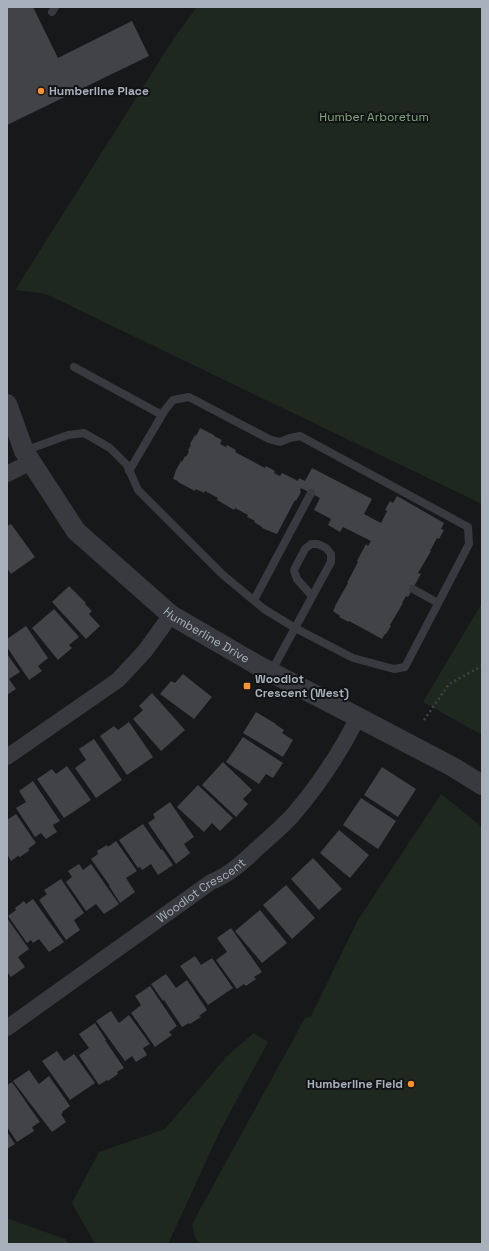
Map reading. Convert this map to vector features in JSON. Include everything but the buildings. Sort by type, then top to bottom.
[{"type":"street","name":"Humberline Drive","points":[[7,404],[27,456],[76,530],[171,615],[259,666],[358,717],[482,785]]},
{"type":"street","points":[[7,474],[27,456]]},
{"type":"street","points":[[7,756],[118,680],[145,651],[171,615]]},
{"type":"street","name":"Woodlot Crescent","points":[[7,1028],[246,859],[291,817],[318,784],[344,745],[358,717]]},
{"type":"lane","points":[[74,367],[162,415]]},
{"type":"lane","points":[[27,456],[68,435],[84,434],[110,448],[127,465],[129,471],[138,490],[222,574],[264,609],[295,628],[353,658],[394,669],[405,667],[469,544],[468,527],[300,436],[280,442],[269,439],[189,397],[173,400],[162,415],[129,471]]},
{"type":"lane","points":[[254,600],[311,493]]},
{"type":"lane","points":[[271,672],[331,562],[331,554],[326,548],[318,544],[311,544],[305,549],[294,570],[297,579],[312,596]]},
{"type":"lane","points":[[413,589],[438,603]]},
{"type":"path","points":[[424,720],[449,684],[482,666]]},
{"type":"green space","name":"Humber Arboretum","points":[[197,7],[482,7],[482,504],[46,294],[15,290],[174,38]]},
{"type":"green space","points":[[482,603],[482,735],[423,702]]},
{"type":"green space","points":[[441,794],[482,827],[482,1244],[200,1244],[195,1238],[192,1224],[305,1018],[311,1016],[358,920]]},
{"type":"green space","points":[[254,1033],[268,1042],[221,1129],[168,1244],[95,1244],[72,1203],[99,1152],[165,1129],[227,1056]]},
{"type":"green space","points":[[9,1219],[65,1239],[70,1244],[7,1244],[7,1221]]},
{"type":"place","name":"Humberline Place","points":[[41,91]]},
{"type":"place","name":"Woodlot Crescent (West)","points":[[247,686]]},
{"type":"place","name":"Humberline Field","points":[[411,1084]]}]
